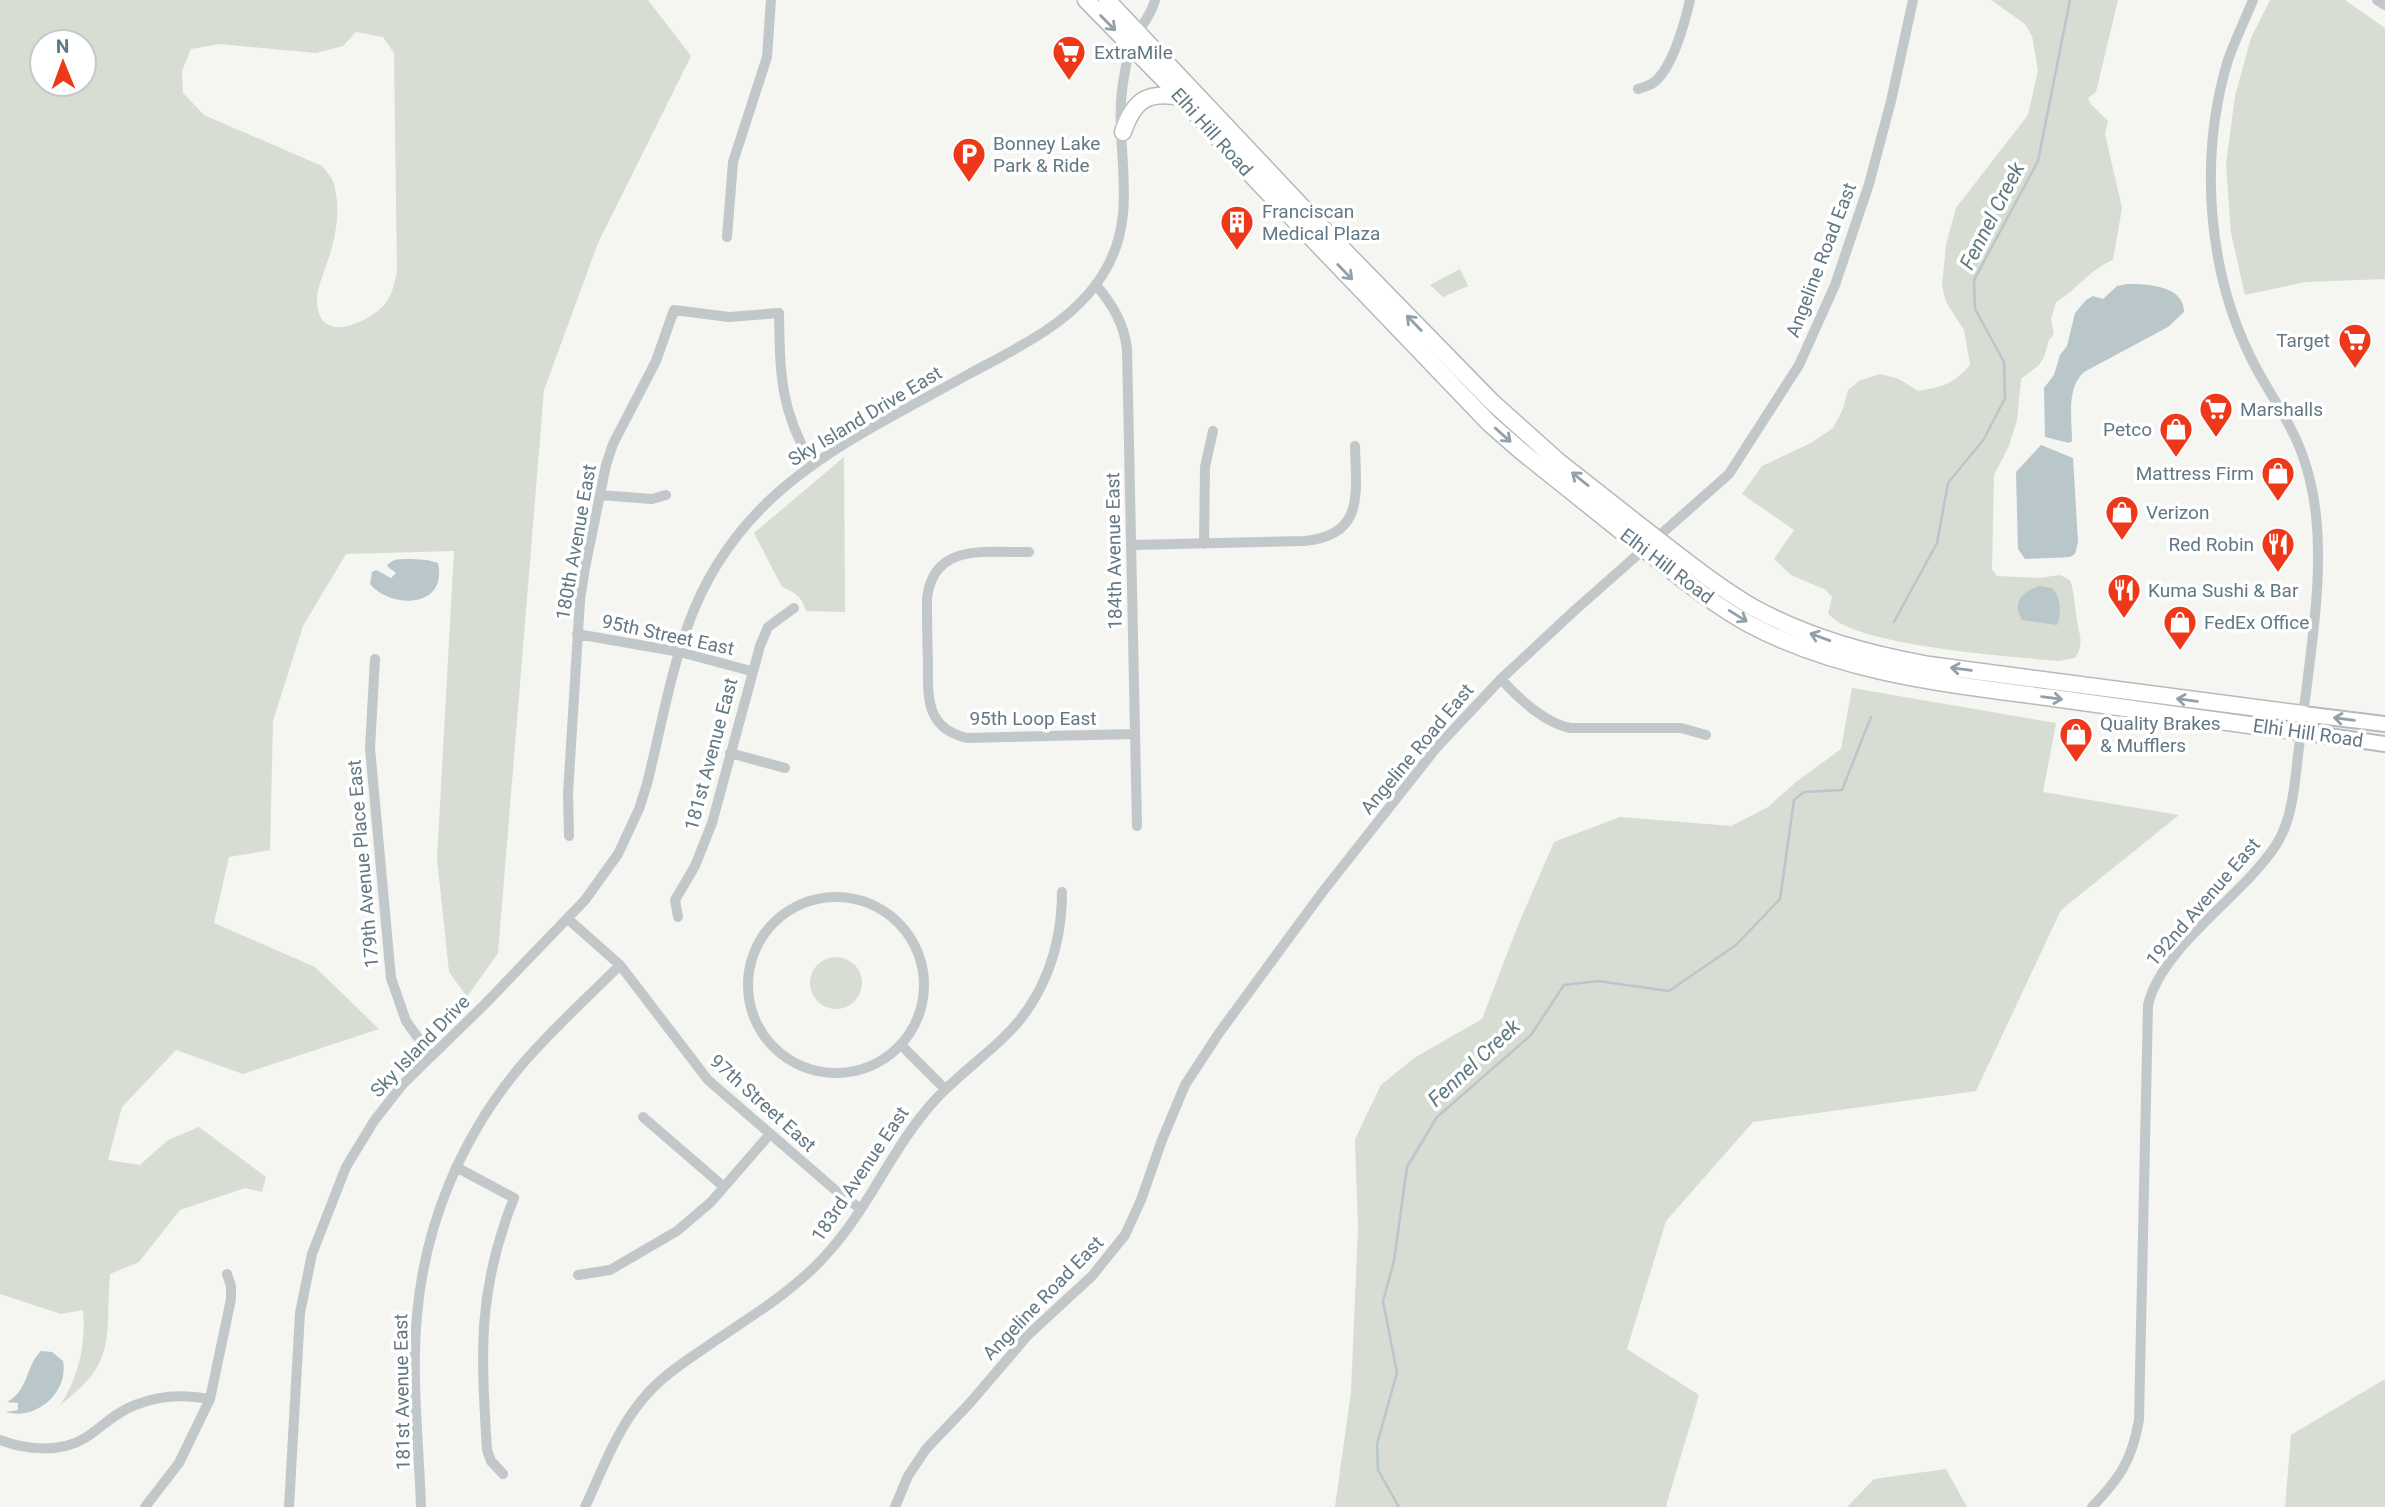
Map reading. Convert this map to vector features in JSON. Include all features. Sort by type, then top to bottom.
[{"type":"highway","points":[[1086,0],[1135,39]]},
{"type":"highway","points":[[1107,0],[1135,39]]},
{"type":"highway","name":"Elhi Hill Road","points":[[1135,39],[1181,97],[1256,180],[1489,423],[1521,451],[1628,526],[1668,558],[1704,596],[1750,624],[1868,669],[1907,677],[2301,732]]},
{"type":"highway","name":"Elhi Hill Road","points":[[1135,39],[1492,402],[1628,526]]},
{"type":"highway","points":[[1123,132],[1129,116],[1142,101],[1157,94],[1181,97]]},
{"type":"highway","name":"Elhi Hill Road","points":[[1668,558],[1755,608],[1810,634],[1885,657],[2303,714]]},
{"type":"main road","name":"Elhi Hill Road","points":[[2303,714],[2385,724]]},
{"type":"main road","name":"Elhi Hill Road","points":[[2301,732],[2385,744]]},
{"type":"street","points":[[727,237],[733,162],[767,57],[771,0]]},
{"type":"street","name":"Sky Island Drive East","points":[[568,919],[603,877],[639,809],[688,624],[704,589],[736,537],[782,487],[811,464],[1030,340],[1079,304],[1096,285],[1110,263],[1125,215],[1123,80],[1135,39],[1148,21],[1155,0]]},
{"type":"street","points":[[1637,89],[1652,83],[1667,65],[1682,30],[1690,0]]},
{"type":"street","name":"Angeline Road East","points":[[895,1507],[916,1463],[935,1439],[1028,1335],[1092,1276],[1119,1243],[1141,1200],[1185,1085],[1219,1033],[1324,890],[1427,759],[1500,679],[1729,474],[1790,382],[1835,285],[1869,184],[1913,0]]},
{"type":"street","name":"192nd Avenue East","points":[[2092,1507],[2122,1472],[2130,1458],[2139,1420],[2146,1067],[2150,995],[2166,966],[2267,859],[2278,842],[2288,816],[2315,614],[2318,539],[2314,496],[2305,461],[2292,430],[2250,358],[2234,318],[2219,261],[2211,196],[2214,128],[2228,61],[2253,0]]},
{"type":"street","points":[[2377,0],[2385,5]]},
{"type":"street","name":"184th Avenue East","points":[[1096,285],[1110,302],[1125,335],[1137,826]]},
{"type":"street","name":"180th Avenue East","points":[[569,836],[568,793],[577,634],[584,568],[613,444],[656,361],[674,310],[729,317],[779,313],[783,394],[794,432],[811,464]]},
{"type":"street","points":[[1204,544],[1205,467],[1213,431]]},
{"type":"street","points":[[1132,545],[1304,541],[1334,534],[1347,524],[1354,509],[1355,446]]},
{"type":"street","points":[[600,495],[652,499],[666,495]]},
{"type":"street","name":"95th Loop East","points":[[1029,552],[965,553],[947,560],[934,573],[927,598],[928,698],[934,716],[953,734],[967,738],[1135,734]]},
{"type":"street","name":"181st Avenue East","points":[[678,917],[676,900],[704,844],[751,671],[768,627],[794,608]]},
{"type":"street","name":"95th Street East","points":[[577,634],[680,652],[751,671]]},
{"type":"street","name":"179th Avenue Place East","points":[[375,659],[370,748],[391,978],[406,1021],[431,1056]]},
{"type":"street","points":[[1500,679],[1529,705],[1562,726],[1681,728],[1706,735]]},
{"type":"street","points":[[730,753],[785,768]]},
{"type":"street","name":"183rd Avenue East","points":[[585,1507],[619,1434],[643,1399],[674,1369],[803,1277],[839,1241],[924,1112],[1015,1026],[1040,990],[1056,947],[1061,925],[1062,892]]},
{"type":"street","points":[[835,897],[863,901],[899,923],[916,947],[924,983],[918,1017],[901,1045],[879,1062],[864,1069],[839,1073],[801,1066],[772,1046],[754,1017],[748,988],[754,952],[770,927],[798,905],[835,897]]},
{"type":"street","name":"97th Street East","points":[[568,919],[620,965],[701,1072],[841,1195],[861,1209]]},
{"type":"street","name":"Sky Island Drive","points":[[289,1507],[300,1313],[312,1254],[346,1167],[374,1121],[402,1084],[568,919]]},
{"type":"street","name":"181st Avenue East","points":[[421,1507],[415,1346],[417,1315],[432,1233],[456,1167],[481,1120],[520,1066],[620,965]]},
{"type":"street","points":[[901,1045],[945,1090]]},
{"type":"street","points":[[643,1117],[724,1187]]},
{"type":"street","points":[[578,1275],[610,1270],[657,1244],[696,1216],[770,1134]]},
{"type":"street","points":[[456,1167],[514,1198],[492,1265],[482,1339],[487,1450],[491,1461],[503,1474]]},
{"type":"street","points":[[145,1507],[178,1463],[210,1399],[231,1299],[227,1274]]},
{"type":"street","points":[[0,1440],[26,1447],[64,1446],[82,1440],[133,1405],[171,1396],[189,1395],[210,1399]]},
{"type":"shaded area","points":[[0,0],[648,0],[691,56],[598,243],[544,390],[498,953],[467,997],[449,972],[437,859],[454,551],[346,554],[303,626],[273,721],[270,850],[229,857],[214,923],[315,967],[379,1029],[243,1074],[176,1050],[122,1107],[108,1160],[140,1165],[168,1140],[199,1127],[266,1177],[262,1192],[245,1188],[180,1210],[139,1262],[110,1274],[107,1332],[100,1362],[79,1390],[60,1405],[80,1360],[83,1310],[61,1314],[0,1294]],"holes":[[[356,32],[383,37],[394,53],[397,272],[390,297],[380,309],[356,323],[337,327],[322,320],[317,304],[319,286],[337,224],[337,204],[332,179],[322,166],[204,115],[183,93],[182,71],[191,49],[220,44],[316,53],[343,46]]]},
{"type":"shaded area","points":[[1991,0],[2118,0],[2096,92],[2088,98],[2108,121],[2105,134],[2122,208],[2113,260],[2097,269],[2056,302],[2051,320],[2054,334],[2039,365],[2021,379],[2017,420],[2009,446],[1994,475],[1992,569],[1997,576],[2038,578],[2060,575],[2070,580],[2081,644],[2075,658],[2059,661],[1973,653],[1899,642],[1842,624],[1828,613],[1832,597],[1826,590],[1791,575],[1774,559],[1794,530],[1742,494],[1762,466],[1811,443],[1833,428],[1843,409],[1848,390],[1859,381],[1880,374],[1899,379],[1918,391],[1947,384],[1970,365],[1964,330],[1946,302],[1942,286],[1946,245],[1956,208],[2028,115],[2038,70],[2032,36],[2025,24]]},
{"type":"shaded area","points":[[2270,0],[2345,0],[2385,28],[2385,279],[2305,282],[2245,295],[2231,233],[2226,164],[2235,96],[2251,38]]},
{"type":"shaded area","points":[[1460,269],[1468,286],[1443,297],[1430,285]]},
{"type":"shaded area","points":[[2117,286],[2154,286],[2171,291],[2178,296],[2184,312],[2168,327],[2084,372],[2072,395],[2072,441],[2069,443],[2045,437],[2044,388],[2054,375],[2060,355],[2067,346],[2075,313],[2093,296],[2103,299]]},
{"type":"shaded area","points":[[2041,445],[2073,458],[2078,542],[2075,554],[2070,557],[2025,559],[2018,549],[2016,472]]},
{"type":"shaded area","points":[[844,457],[845,612],[806,611],[797,596],[782,587],[754,533]]},
{"type":"shaded area","points":[[411,559],[438,563],[439,578],[434,589],[426,596],[415,600],[390,598],[370,584],[372,572],[376,570],[391,578],[396,573],[387,566],[389,563]]},
{"type":"shaded area","points":[[2040,586],[2052,588],[2059,600],[2057,625],[2022,620],[2019,614],[2018,603],[2024,594]]},
{"type":"shaded area","points":[[1852,688],[2056,723],[2043,792],[2179,815],[2061,910],[1976,1091],[1753,1122],[1666,1221],[1627,1349],[1699,1395],[1666,1506],[1668,1507],[1335,1507],[1351,1392],[1358,1228],[1355,1139],[1381,1085],[1414,1058],[1482,1019],[1554,842],[1620,817],[1731,826],[1768,807],[1796,782],[1841,749]]},
{"type":"shaded area","points":[[836,957],[855,964],[862,983],[855,1002],[836,1009],[817,1002],[810,983],[817,964]]},
{"type":"shaded area","points":[[41,1351],[52,1352],[63,1361],[64,1372],[56,1393],[39,1408],[17,1414],[6,1412],[18,1410],[18,1403],[7,1402],[23,1385]]},
{"type":"shaded area","points":[[2385,1379],[2385,1507],[2285,1507],[2291,1435]]},
{"type":"shaded area","points":[[1946,1469],[1967,1507],[1847,1507],[1874,1479]]},
{"type":"waterway","name":"Fennel Creek","points":[[1894,622],[1937,543],[1948,483],[1984,439],[2005,398],[2004,362],[1975,309],[1974,280],[2038,161],[2070,0]]},
{"type":"waterway","name":"Fennel Creek","points":[[1399,1507],[1378,1470],[1377,1444],[1397,1373],[1383,1301],[1394,1261],[1407,1167],[1437,1117],[1531,1035],[1564,985],[1598,981],[1669,991],[1736,945],[1780,899],[1794,800],[1804,792],[1842,790],[1871,717]]},
{"type":"place","name":"ExtraMile","points":[[1069,82]]},
{"type":"place","name":"Bonney Lake Park & Ride","points":[[969,184]]},
{"type":"place","name":"Franciscan Medical Plaza","points":[[1237,252]]},
{"type":"place","name":"Target","points":[[2355,370]]},
{"type":"place","name":"Marshalls","points":[[2216,439]]},
{"type":"place","name":"Petco","points":[[2176,459]]},
{"type":"place","name":"Mattress Firm","points":[[2278,503]]},
{"type":"place","name":"Verizon","points":[[2122,542]]},
{"type":"place","name":"Red Robin","points":[[2278,574]]},
{"type":"place","name":"Kuma Sushi & Bar","points":[[2124,620]]},
{"type":"place","name":"FedEx Office","points":[[2180,652]]},
{"type":"place","name":"Quality Brakes & Mufflers","points":[[2076,764]]}]
